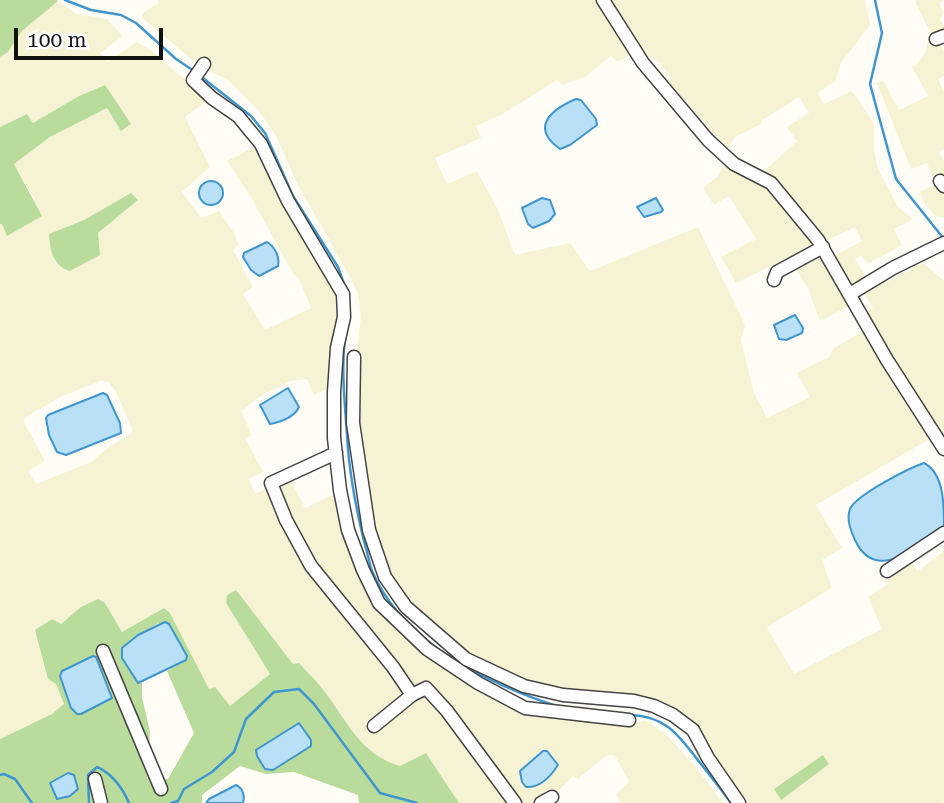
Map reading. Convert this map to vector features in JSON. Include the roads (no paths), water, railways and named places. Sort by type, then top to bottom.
[{"type":"street","points":[[604,0],[643,63],[708,140],[734,164],[771,183],[823,247],[898,378],[944,449]]},
{"type":"street","points":[[200,70],[193,80],[238,116],[261,144],[288,201],[343,294],[344,317],[337,348],[334,392],[340,490],[348,530],[379,603],[427,649],[478,683],[525,708],[629,720]]},
{"type":"street","points":[[850,294],[893,268],[944,243]]},
{"type":"street","points":[[774,280],[777,272],[823,247]]},
{"type":"street","points":[[354,356],[352,423],[369,530],[385,577],[406,607],[466,660],[524,686],[563,695],[635,701],[673,715],[693,730],[708,758],[739,803]]},
{"type":"street","points":[[336,453],[271,483],[286,520],[312,566],[393,667],[412,695]]},
{"type":"street","points":[[887,571],[944,534]]},
{"type":"street","points":[[103,651],[161,789]]},
{"type":"street","points":[[374,726],[412,695],[426,688],[447,710],[515,803]]},
{"type":"street","points":[[95,779],[102,803]]},
{"type":"water","points":[[576,99],[581,100],[596,119],[597,125],[560,149],[546,134],[547,120],[558,108]]},
{"type":"water","points":[[211,181],[219,185],[223,193],[219,201],[211,205],[203,201],[199,193],[203,185]]},
{"type":"water","points":[[542,198],[550,200],[555,214],[549,221],[533,228],[528,224],[522,208]]},
{"type":"water","points":[[656,198],[663,210],[644,217],[637,207]]},
{"type":"water","points":[[267,242],[276,252],[278,266],[259,276],[251,270],[243,257],[244,253]]},
{"type":"water","points":[[795,315],[803,328],[802,333],[786,340],[779,339],[774,325]]},
{"type":"water","points":[[288,388],[299,407],[297,411],[282,421],[270,424],[260,405]]},
{"type":"water","points":[[103,393],[107,395],[120,423],[121,433],[66,455],[57,452],[49,435],[46,418],[48,415]]},
{"type":"water","points":[[924,463],[936,474],[939,482],[944,526],[898,557],[886,561],[874,560],[864,553],[855,540],[849,521],[850,509],[872,490]]},
{"type":"water","points":[[165,622],[169,624],[187,656],[186,660],[138,683],[122,658],[122,648],[138,635]]},
{"type":"water","points":[[96,657],[112,698],[77,714],[71,708],[60,676],[62,671]]},
{"type":"water","points":[[299,723],[311,740],[311,746],[273,770],[265,769],[256,750]]},
{"type":"water","points":[[543,751],[547,751],[558,765],[545,780],[536,786],[526,787],[520,771]]},
{"type":"water","points":[[68,773],[74,775],[78,789],[70,796],[57,799],[50,783]]},
{"type":"water","points":[[236,785],[243,792],[243,803],[206,803],[209,799]]},
{"type":"waterway","points":[[65,0],[91,10],[121,15],[136,23],[176,59],[194,71]]},
{"type":"waterway","points":[[875,0],[882,33],[870,84],[896,179],[944,239]]},
{"type":"waterway","points":[[199,75],[251,116],[265,133],[293,196],[338,267],[345,287]]},
{"type":"waterway","points":[[345,339],[344,387],[353,490],[371,568],[386,597],[404,619],[450,657],[502,685],[556,706]]},
{"type":"waterway","points":[[171,803],[178,801],[184,789],[212,772],[234,752],[246,719],[274,692],[299,689],[314,704],[380,793],[417,803]]},
{"type":"waterway","points":[[632,715],[655,720],[672,730],[731,803]]},
{"type":"waterway","points":[[89,803],[88,775],[97,767],[108,773],[129,803]]},
{"type":"waterway","points":[[0,775],[15,779],[32,803]]}]
